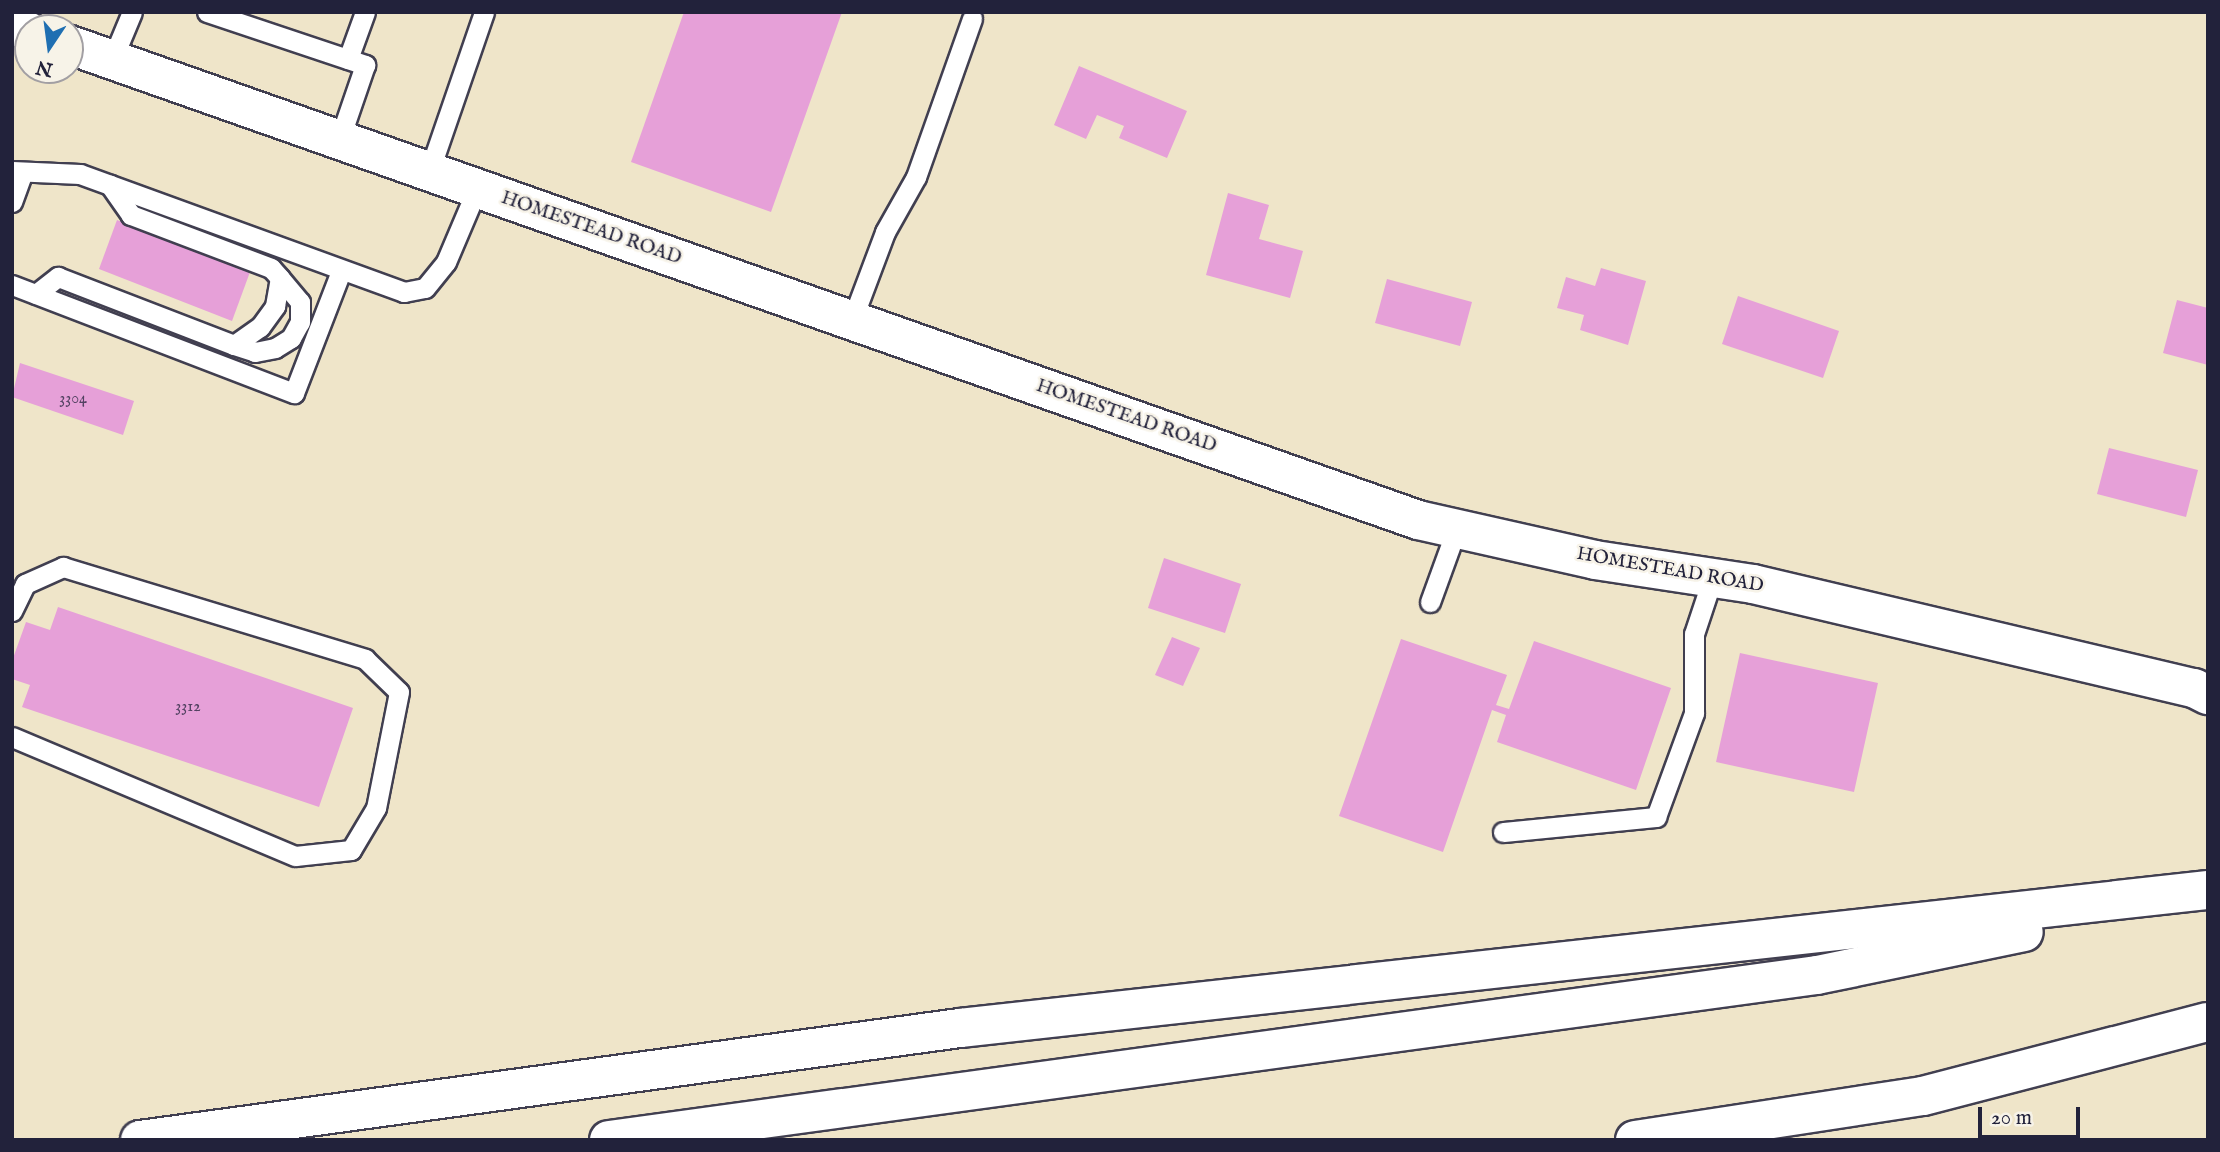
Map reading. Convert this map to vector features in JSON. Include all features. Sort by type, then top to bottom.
[{"type":"main road","name":"HOMESTEAD ROAD","points":[[84,51],[1419,520],[1595,560],[1713,578],[2114,668],[2208,695]]},
{"type":"main road","points":[[140,1140],[960,1028],[2208,892]]},
{"type":"main road","points":[[609,1140],[1817,975],[2208,892]]},
{"type":"main road","points":[[1635,1140],[1923,1096],[2208,1022]]},
{"type":"lane","points":[[112,60],[132,12]]},
{"type":"lane","points":[[207,12],[365,65],[339,141]]},
{"type":"lane","points":[[348,60],[365,12]]},
{"type":"lane","points":[[429,172],[484,12]]},
{"type":"lane","points":[[852,320],[885,232],[916,177],[972,19]]},
{"type":"lane","points":[[12,202],[17,172],[80,174],[404,292],[425,288],[446,262],[477,189]]},
{"type":"lane","points":[[36,294],[58,277],[256,352],[275,348],[291,338],[300,322],[300,302],[271,268],[131,215],[110,185]]},
{"type":"lane","points":[[12,285],[293,393],[341,271]]},
{"type":"lane","points":[[234,345],[260,327],[275,306],[280,278]]},
{"type":"lane","points":[[1430,602],[1457,528]]},
{"type":"lane","points":[[12,611],[19,577],[63,567],[160,593],[365,659],[399,692],[376,808],[351,850],[296,856],[12,737]]},
{"type":"lane","points":[[1503,832],[1656,817],[1694,713],[1693,634],[1713,578]]},
{"type":"building","points":[[684,12],[842,12],[771,212],[631,162]]},
{"type":"building","points":[[1079,66],[1187,111],[1167,158],[1119,138],[1124,126],[1097,115],[1086,139],[1054,125]]},
{"type":"building","points":[[1228,193],[1269,205],[1259,239],[1303,251],[1290,298],[1206,275]]},
{"type":"building","points":[[117,220],[250,272],[232,321],[99,269]]},
{"type":"building","points":[[1601,268],[1646,281],[1628,345],[1580,330],[1584,315],[1557,308],[1566,277],[1595,286]]},
{"type":"building","points":[[1387,279],[1472,302],[1460,346],[1375,323]]},
{"type":"building","points":[[1738,296],[1839,331],[1823,378],[1722,344]]},
{"type":"building","points":[[2177,300],[2208,308],[2208,365],[2163,353]]},
{"type":"building","points":[[20,363],[134,401],[123,435],[12,397]]},
{"type":"building","points":[[2109,448],[2198,470],[2186,517],[2097,494]]},
{"type":"building","points":[[1164,558],[1241,584],[1225,633],[1148,608]]},
{"type":"building","points":[[58,607],[353,708],[319,807],[22,707],[30,685],[12,679],[12,661],[26,622],[50,630]]},
{"type":"building","points":[[1172,637],[1200,648],[1183,686],[1155,675]]},
{"type":"building","points":[[1401,639],[1507,675],[1496,705],[1509,709],[1534,641],[1671,688],[1636,790],[1497,742],[1506,715],[1492,710],[1443,852],[1339,816]]},
{"type":"building","points":[[1740,653],[1878,683],[1854,792],[1716,762]]}]
